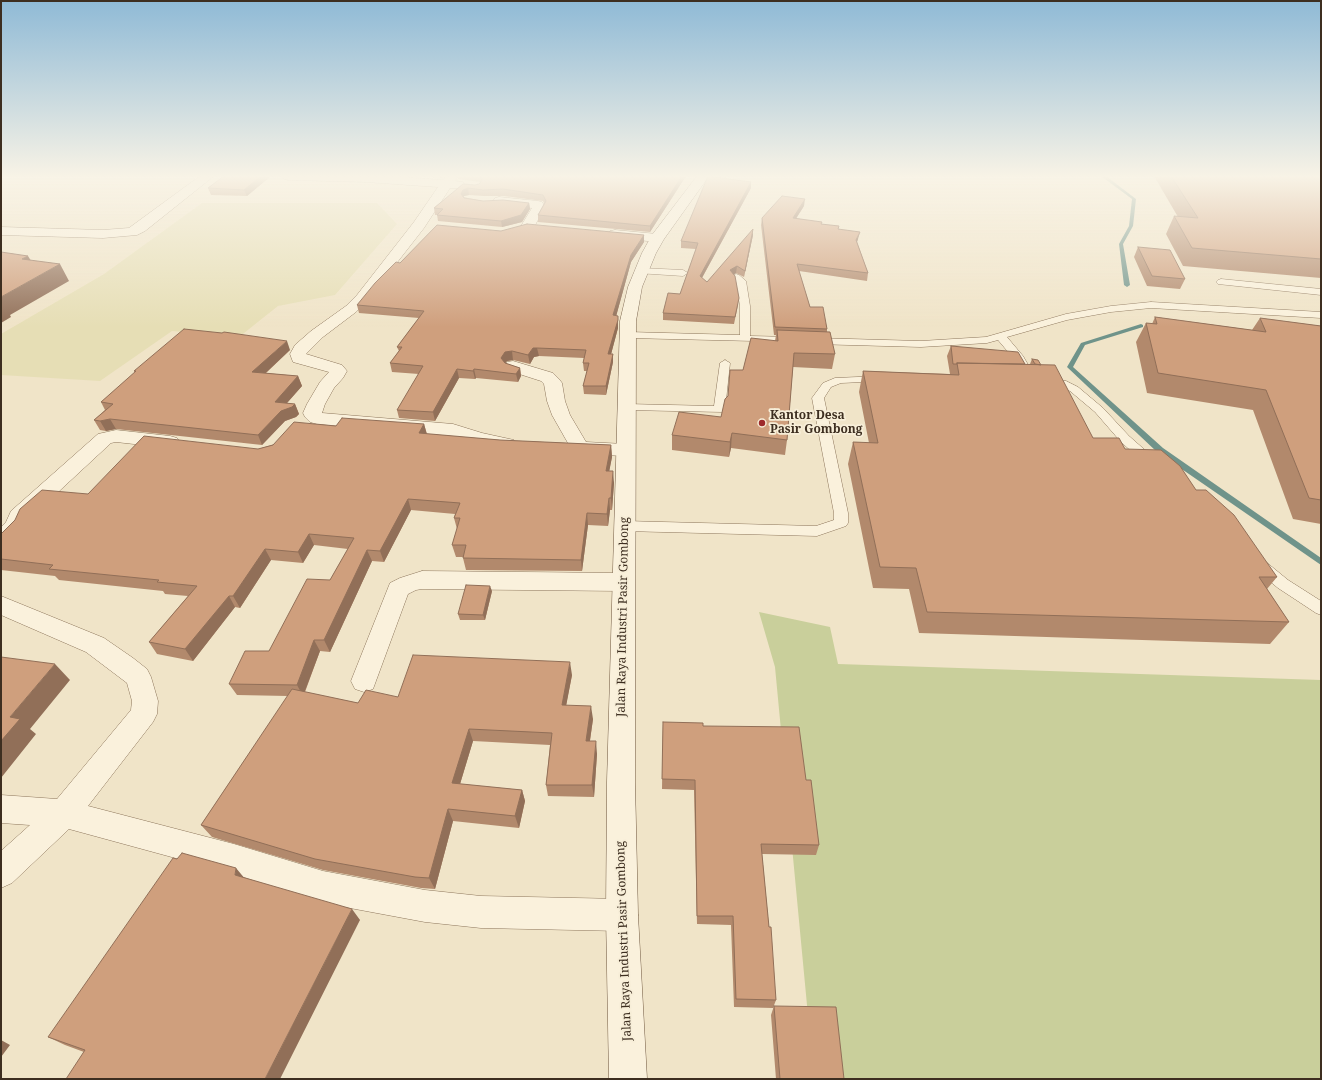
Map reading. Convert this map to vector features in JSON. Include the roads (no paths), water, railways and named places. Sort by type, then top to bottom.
[{"type":"street","points":[[1,231],[103,234],[132,232],[142,226]]},
{"type":"street","points":[[317,418],[312,413],[316,404],[326,386],[338,371],[336,369],[299,358],[298,354],[301,349],[351,309],[362,298],[400,248],[426,226]]},
{"type":"street","points":[[515,230],[532,226]]},
{"type":"street","name":"Jalan Raya Industri Pasir Gombong","points":[[628,1079],[622,914],[621,782],[625,450],[628,336],[631,305],[640,271],[657,238],[666,226]]},
{"type":"street","points":[[604,233],[657,238]]},
{"type":"street","points":[[513,366],[547,377],[553,383],[556,401],[561,415],[580,448]]},
{"type":"street","points":[[298,424],[317,418],[454,430],[502,444],[523,445]]},
{"type":"street","points":[[1,540],[15,526],[19,516],[105,438],[116,436],[190,445]]},
{"type":"street","points":[[559,447],[625,450]]},
{"type":"street","points":[[364,681],[398,589],[408,584],[422,580],[623,582]]},
{"type":"street","points":[[1,605],[95,645],[138,677],[145,701],[144,714],[64,814],[1,872]]},
{"type":"street","points":[[1,809],[64,814],[234,859],[323,887],[424,906],[481,912],[622,914]]},
{"type":"lane","points":[[640,271],[683,273]]},
{"type":"lane","points":[[736,277],[741,281],[745,306],[745,339]]},
{"type":"lane","points":[[1220,282],[1321,292]]},
{"type":"lane","points":[[628,336],[921,344],[988,340],[1066,317],[1111,309],[1151,305],[1321,315]]},
{"type":"lane","points":[[1001,337],[1019,358],[1031,378],[1062,383],[1074,388],[1099,410],[1125,439],[1157,468]]},
{"type":"lane","points":[[626,407],[719,410],[725,363]]},
{"type":"lane","points":[[624,526],[817,531],[841,523],[841,513],[818,398],[827,385],[839,380],[895,378]]},
{"type":"lane","points":[[1251,556],[1283,584],[1321,609]]},
{"type":"waterway","points":[[1127,285],[1121,244],[1131,226]]},
{"type":"waterway","points":[[1141,326],[1083,344],[1070,367],[1160,450],[1321,562]]},
{"type":"place","name":"Kantor Desa Pasir Gombong","points":[[762,423]]}]
